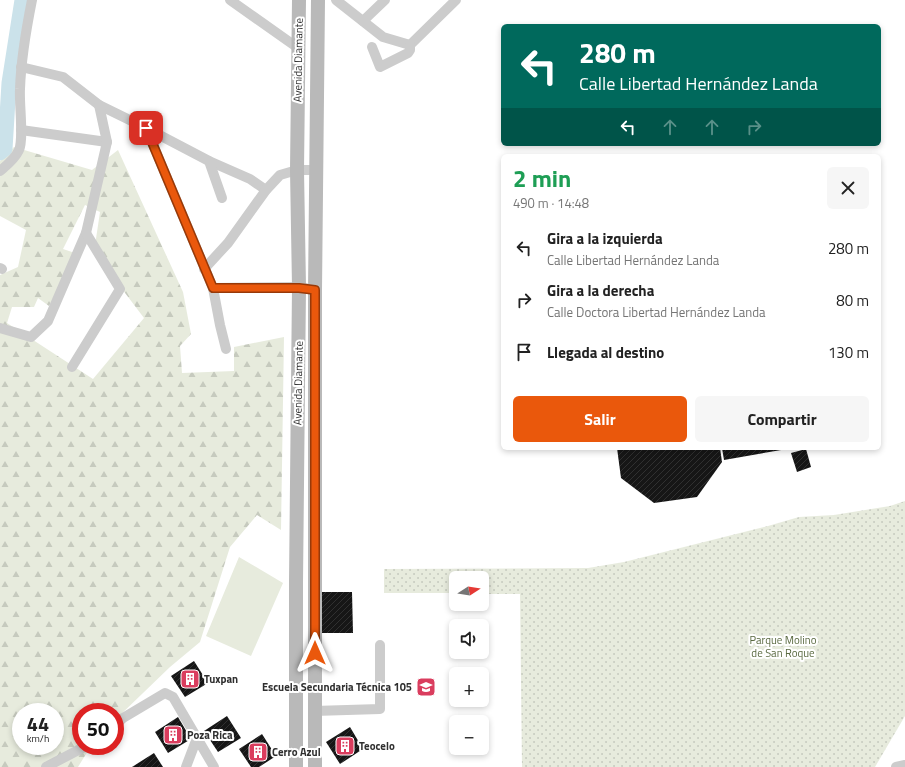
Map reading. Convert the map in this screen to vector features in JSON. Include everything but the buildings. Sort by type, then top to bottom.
[{"type":"main road","name":"Avenida Diamante","points":[[296,767],[299,288],[297,170],[299,0]]},
{"type":"main road","name":"Avenida Diamante","points":[[315,767],[315,290],[318,0]]},
{"type":"main road","points":[[296,668],[315,667]]},
{"type":"street","points":[[0,171],[9,164],[19,150],[21,130],[19,90],[24,39],[32,0]]},
{"type":"street","points":[[230,0],[298,48]]},
{"type":"street","points":[[336,0],[383,37],[410,45]]},
{"type":"street","points":[[363,21],[385,0]]},
{"type":"street","points":[[372,47],[380,66],[408,53],[410,50],[410,45],[456,0]]},
{"type":"street","points":[[21,67],[63,77],[100,105],[209,161],[250,179],[266,190]]},
{"type":"street","points":[[0,328],[31,337],[48,321],[86,233],[107,142],[100,105]]},
{"type":"street","points":[[146,128],[213,288],[220,326],[226,348]]},
{"type":"street","points":[[21,130],[107,142]]},
{"type":"street","points":[[209,161],[222,198]]},
{"type":"street","points":[[204,269],[228,243],[266,190],[280,175],[297,170],[316,170]]},
{"type":"street","points":[[72,367],[120,289],[86,233]]},
{"type":"street","points":[[213,288],[299,288],[315,290]]},
{"type":"street","points":[[314,711],[380,709],[380,645]]},
{"type":"street","points":[[124,717],[165,693],[173,697],[214,767]]},
{"type":"street","points":[[186,767],[197,738]]},
{"type":"street","points":[[46,767],[72,753]]},
{"type":"street","points":[[896,767],[905,765]]},
{"type":"green space","points":[[14,147],[92,170],[118,150],[183,292],[191,334],[180,346],[182,373],[234,371],[234,347],[284,337],[281,530],[257,515],[230,547],[200,642],[170,667],[124,711],[124,703],[72,703],[72,755],[85,755],[78,767],[0,767],[0,275],[18,267],[26,230],[0,216],[0,161]],"holes":[[[85,205],[100,212],[94,252],[144,318],[93,379],[7,323],[12,307],[34,307],[38,298],[49,306],[78,254],[63,249]]]},
{"type":"green space","name":"Parque Molino de San Roque","points":[[905,501],[905,716],[875,767],[522,767],[520,594],[489,594],[489,571],[449,571],[449,593],[384,593],[384,569],[588,568],[624,562],[799,517],[834,515],[890,506]]},
{"type":"green space","points":[[239,557],[283,583],[251,656],[206,636]]},
{"type":"waterway","points":[[0,153],[5,149],[9,83],[22,0]]},
{"type":"place","name":"Tuxpan","points":[[190,679]]},
{"type":"place","name":"Escuela Secundaria Técnica 105","points":[[426,687]]},
{"type":"place","name":"Poza Rica","points":[[173,735]]},
{"type":"place","name":"Teocelo","points":[[345,746]]},
{"type":"place","name":"Cerro Azul","points":[[258,752]]},
{"type":"route","points":[[146,128],[213,288],[299,288],[315,290],[315,653]]}]
